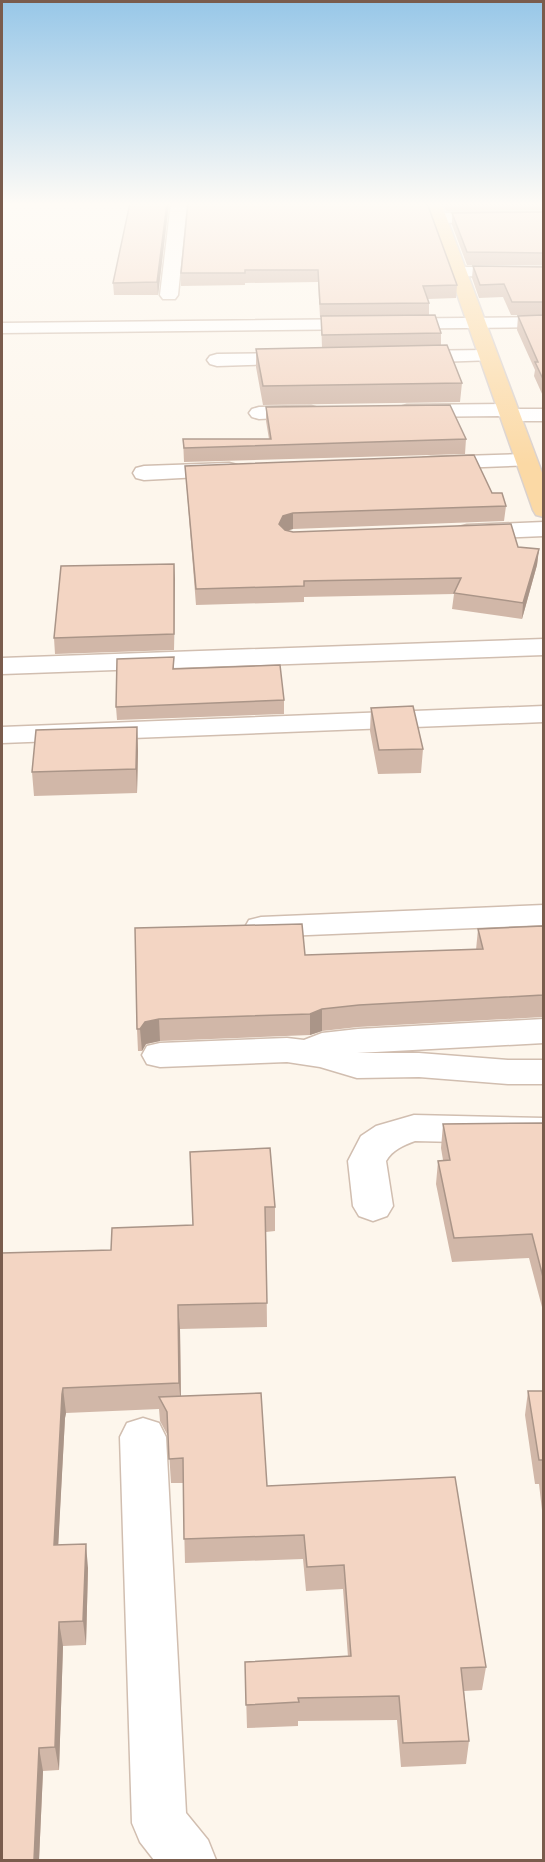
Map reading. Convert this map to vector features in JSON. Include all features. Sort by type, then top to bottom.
[{"type":"main road","points":[[465,290],[543,510]]},
{"type":"street","points":[[169,295],[170,290]]},
{"type":"street","points":[[2,328],[543,322]]},
{"type":"street","points":[[393,357],[487,356]]},
{"type":"street","points":[[217,360],[323,358]]},
{"type":"street","points":[[388,411],[543,415]]},
{"type":"street","points":[[259,413],[329,412]]},
{"type":"street","points":[[406,464],[525,460]]},
{"type":"street","points":[[144,473],[251,470]]},
{"type":"street","points":[[448,532],[543,529]]},
{"type":"street","points":[[2,666],[543,647]]},
{"type":"street","points":[[2,735],[543,714]]},
{"type":"street","points":[[261,927],[543,915]]},
{"type":"street","points":[[311,1053],[322,1045],[339,1042],[543,1031]]},
{"type":"street","points":[[160,1055],[287,1050],[311,1053],[357,1066],[419,1065],[508,1072],[543,1072]]},
{"type":"street","points":[[373,1206],[367,1161],[375,1146],[389,1136],[414,1128],[543,1131]]},
{"type":"street","points":[[143,1437],[159,1823],[188,1860]]},
{"type":"building","points":[[319,290],[424,290],[429,303],[320,304]]},
{"type":"building","points":[[507,290],[543,290],[543,302],[512,302]]},
{"type":"building","points":[[435,315],[441,333],[322,335],[321,316]]},
{"type":"building","points":[[543,315],[543,379],[518,316]]},
{"type":"building","points":[[447,345],[462,383],[263,386],[256,349]]},
{"type":"building","points":[[450,405],[466,439],[184,448],[183,439],[271,439],[266,407]]},
{"type":"building","points":[[474,455],[492,493],[502,493],[506,506],[293,513],[283,516],[279,524],[285,530],[293,532],[511,524],[518,547],[539,549],[523,603],[454,593],[461,578],[304,581],[304,586],[196,589],[185,466]]},
{"type":"building","points":[[174,564],[174,634],[54,638],[61,566]]},
{"type":"building","points":[[174,657],[173,669],[280,665],[284,700],[116,707],[117,659]]},
{"type":"building","points":[[413,706],[423,749],[379,750],[371,708]]},
{"type":"building","points":[[137,727],[136,769],[32,772],[36,730]]},
{"type":"building","points":[[302,924],[305,955],[483,949],[478,929],[543,926],[543,995],[359,1005],[322,1009],[310,1014],[159,1019],[145,1022],[140,1029],[137,1029],[135,928]]},
{"type":"building","points":[[543,1123],[543,1277],[532,1234],[454,1238],[438,1161],[450,1160],[443,1124]]},
{"type":"building","points":[[270,1148],[275,1207],[265,1207],[267,1303],[178,1305],[179,1383],[63,1388],[54,1545],[86,1544],[83,1621],[59,1622],[55,1747],[39,1748],[34,1860],[2,1860],[2,1253],[111,1250],[112,1228],[193,1225],[190,1152]]},
{"type":"building","points":[[528,1391],[543,1391],[543,1460],[539,1460]]},
{"type":"building","points":[[261,1393],[267,1486],[455,1477],[486,1667],[461,1668],[469,1741],[403,1743],[399,1696],[298,1698],[299,1702],[246,1705],[245,1662],[351,1656],[344,1565],[307,1567],[304,1535],[184,1539],[183,1458],[169,1459],[167,1412],[159,1397]]}]
